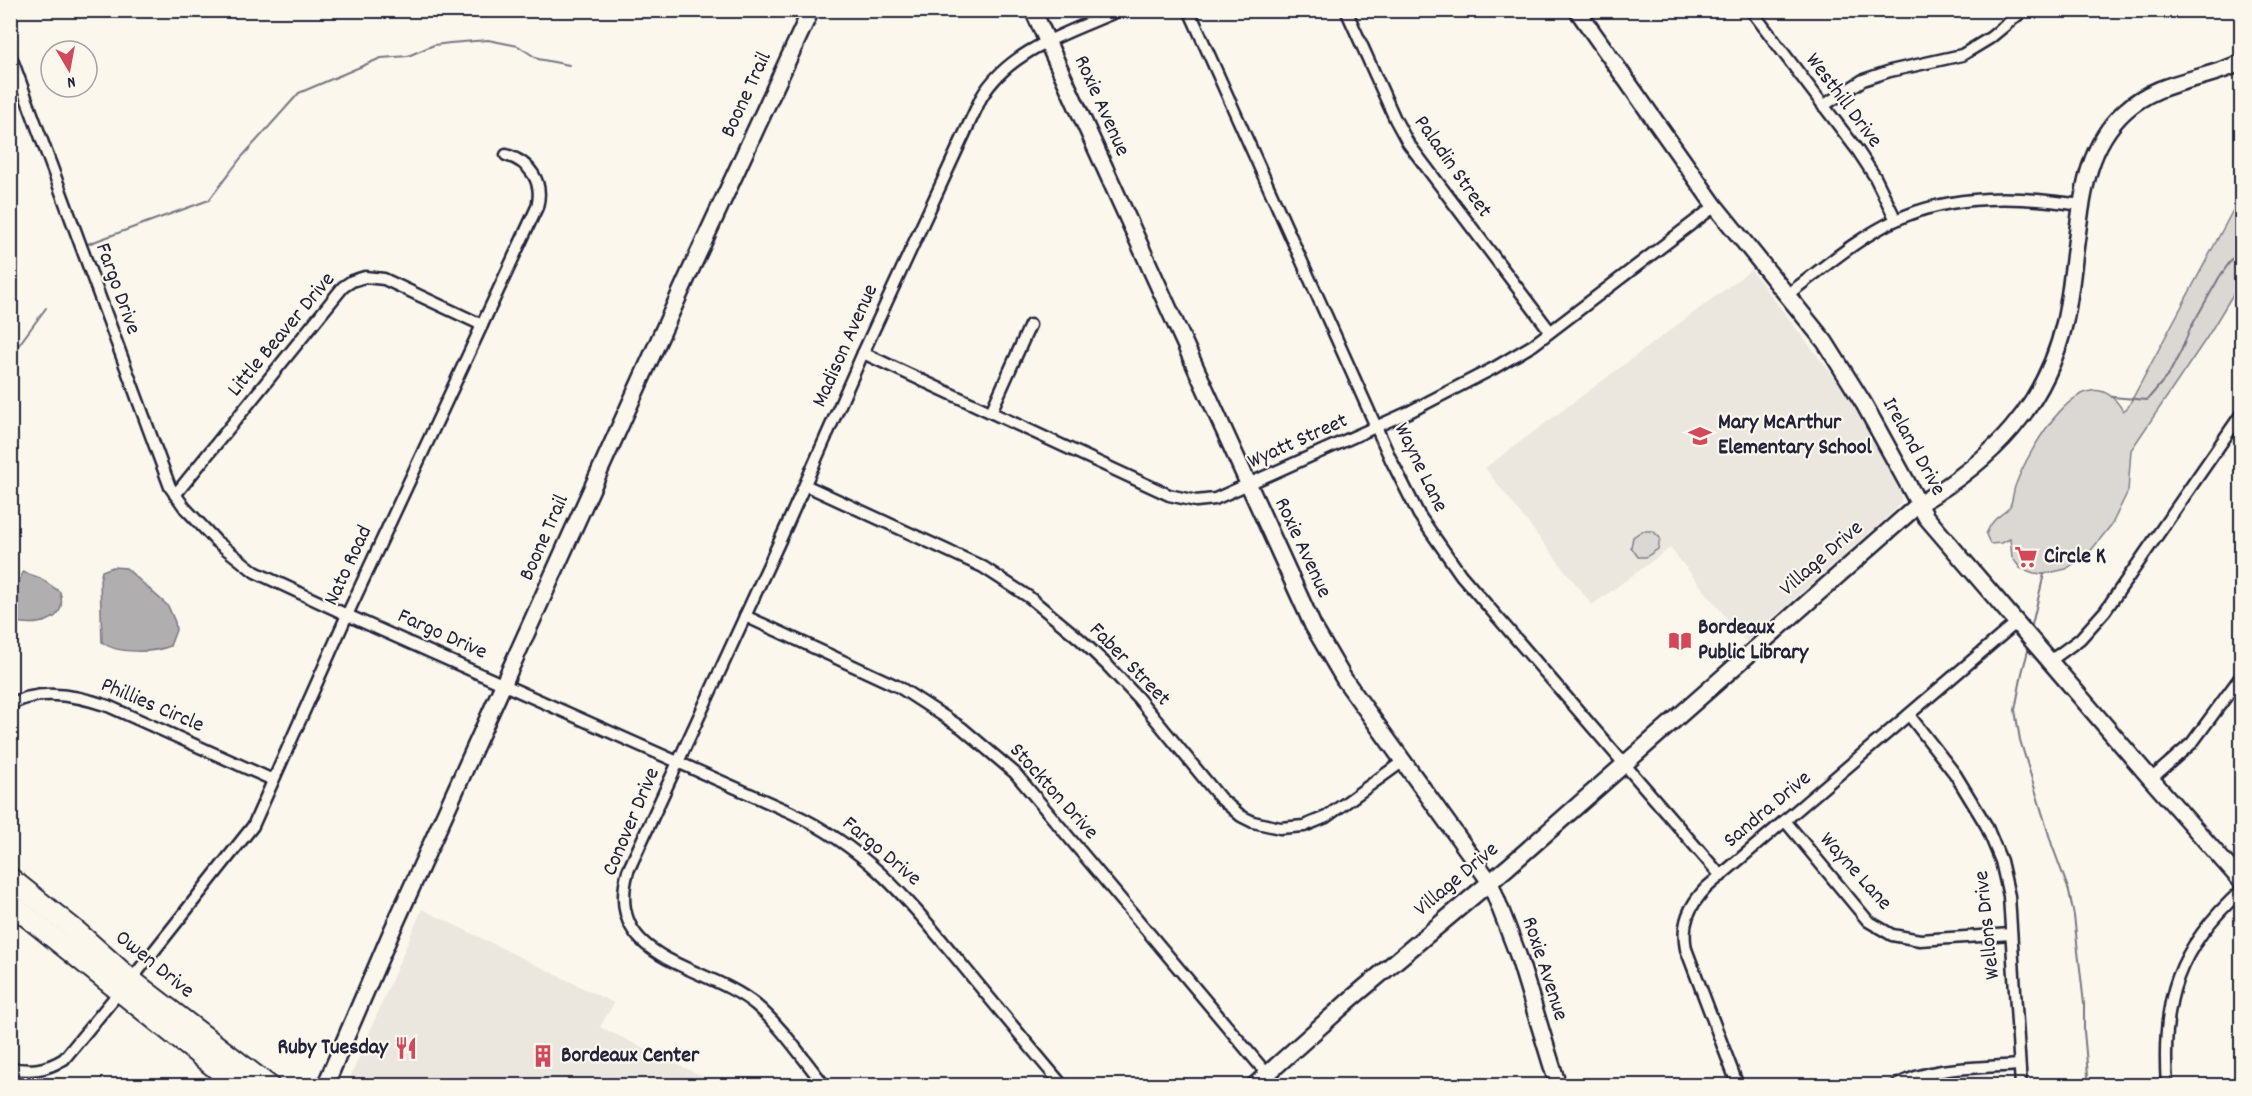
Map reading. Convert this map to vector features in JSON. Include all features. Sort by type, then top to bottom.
[{"type":"highway","name":"Owen Drive","points":[[10,878],[76,931],[126,986],[238,1086]]},
{"type":"highway","name":"Owen Drive","points":[[10,903],[269,1086]]},
{"type":"street","name":"Boone Trail","points":[[324,1086],[686,280],[811,10]]},
{"type":"street","name":"Roxie Avenue","points":[[1033,10],[1317,634],[1344,679],[1490,882],[1518,955],[1558,1086]]},
{"type":"street","name":"Madison Avenue","points":[[678,763],[863,353],[985,91],[997,75],[1012,62],[1120,10]]},
{"type":"street","name":"Wayne Lane","points":[[1189,10],[1403,485],[1440,546],[1461,575],[1721,876]]},
{"type":"street","name":"Paladin Street","points":[[1346,10],[1382,92],[1408,143],[1550,331]]},
{"type":"street","name":"Ireland Drive","points":[[1577,10],[1715,206],[1841,365],[1926,517],[2241,882]]},
{"type":"street","name":"Westhill Drive","points":[[1751,10],[1875,177],[1896,220]]},
{"type":"street","points":[[1823,105],[1863,80],[1890,71],[1962,55],[1990,38],[2024,10]]},
{"type":"street","name":"Fargo Drive","points":[[10,54],[106,319],[170,487],[216,541],[255,572],[812,822],[870,863],[913,904],[1063,1086]]},
{"type":"street","name":"Village Drive","points":[[1254,1086],[1624,765],[1919,504],[1981,462],[2006,436],[2036,394],[2057,350],[2065,323],[2085,185],[2097,149],[2109,129],[2125,111],[2152,92],[2226,69],[2241,62]]},
{"type":"street","name":"Nato Road","points":[[10,1068],[33,1071],[44,1069],[64,1059],[126,986],[253,826],[347,615],[539,199],[534,174],[520,160],[506,154]]},
{"type":"street","points":[[1787,295],[1858,242],[1896,220],[1933,207],[1990,199],[2022,199],[2081,205]]},
{"type":"street","name":"Wyatt Street","points":[[863,353],[1169,495],[1188,500],[1205,501],[1223,497],[1378,427],[1494,368],[1550,331],[1715,206]]},
{"type":"street","name":"Little Beaver Drive","points":[[175,495],[344,287],[352,281],[365,277],[384,279],[482,326]]},
{"type":"street","points":[[991,412],[1030,325]]},
{"type":"street","points":[[2050,661],[2080,639],[2105,611],[2240,419]]},
{"type":"street","name":"Faber Street","points":[[805,484],[983,567],[1029,597],[1108,666],[1138,698],[1229,808],[1253,822],[1280,828],[1304,826],[1315,822],[1326,817],[1402,762]]},
{"type":"street","name":"Stockton Drive","points":[[745,616],[899,687],[931,706],[990,750],[1015,773],[1267,1074]]},
{"type":"street","name":"Sandra Drive","points":[[1737,1086],[1684,939],[1685,921],[1692,905],[1706,888],[1786,822],[2017,622]]},
{"type":"street","points":[[2151,779],[2192,742],[2241,675]]},
{"type":"street","name":"Phillies Circle","points":[[10,705],[25,698],[39,696],[92,700],[273,780]]},
{"type":"street","name":"Wellons Drive","points":[[1909,715],[1955,774],[1986,825],[2006,876],[2021,1086]]},
{"type":"street","name":"Conover Drive","points":[[678,763],[628,871],[623,896],[628,921],[641,941],[659,956],[730,988],[756,1005],[771,1019],[825,1086]]},
{"type":"street","name":"Wayne Lane","points":[[1786,822],[1861,914],[1892,935],[1920,940],[2011,934]]},
{"type":"street","points":[[2167,1086],[2165,1037],[2168,1013],[2180,970],[2201,932],[2241,890]]},
{"type":"street","points":[[1895,1086],[1918,1076],[1940,1072],[2019,1065]]},
{"type":"shaded area","points":[[2241,195],[2241,281],[2206,339],[2131,450],[2128,491],[2112,524],[2089,553],[2066,569],[2044,574],[2020,568],[2012,557],[2010,539],[2002,543],[1990,544],[1986,534],[1995,520],[2010,506],[2015,486],[2033,450],[2060,411],[2076,397],[2092,391],[2108,394],[2123,411],[2128,407]]},
{"type":"shaded area","name":"Mary McArthur Elementary School","points":[[1751,270],[1855,404],[1901,494],[1901,502],[1894,511],[1746,642],[1670,548],[1592,605],[1485,468]]},
{"type":"shaded area","points":[[1642,531],[1653,531],[1660,538],[1658,549],[1646,557],[1638,557],[1631,547],[1633,537]]},
{"type":"shaded area","points":[[113,567],[126,568],[168,606],[176,630],[170,646],[155,650],[135,651],[116,649],[102,642],[100,580],[102,571]]},
{"type":"shaded area","points":[[23,572],[40,578],[60,592],[61,603],[54,617],[47,621],[29,624],[11,621],[11,601]]},
{"type":"shaded area","name":"Bordeaux Center","points":[[422,909],[614,1003],[600,1027],[702,1076],[710,1085],[347,1085]]},
{"type":"waterway","points":[[85,245],[209,200],[240,159],[299,93],[381,58],[408,56],[434,45],[488,40],[518,46],[538,59],[569,65]]},
{"type":"waterway","points":[[2112,397],[2147,400],[2169,374],[2190,329],[2220,276],[2242,245]]},
{"type":"waterway","points":[[10,371],[18,346],[46,308]]},
{"type":"waterway","points":[[2031,629],[2044,574]]},
{"type":"waterway","points":[[2029,647],[2015,710],[2020,740],[2052,845],[2069,891],[2074,916],[2084,1004],[2089,1086]]},
{"type":"place","name":"Mary McArthur Elementary School","points":[[1700,436]]},
{"type":"place","name":"Circle K","points":[[2026,557]]},
{"type":"place","name":"Bordeaux Public Library","points":[[1680,641]]},
{"type":"place","name":"Ruby Tuesday","points":[[406,1048]]},
{"type":"place","name":"Bordeaux Center","points":[[543,1056]]}]
